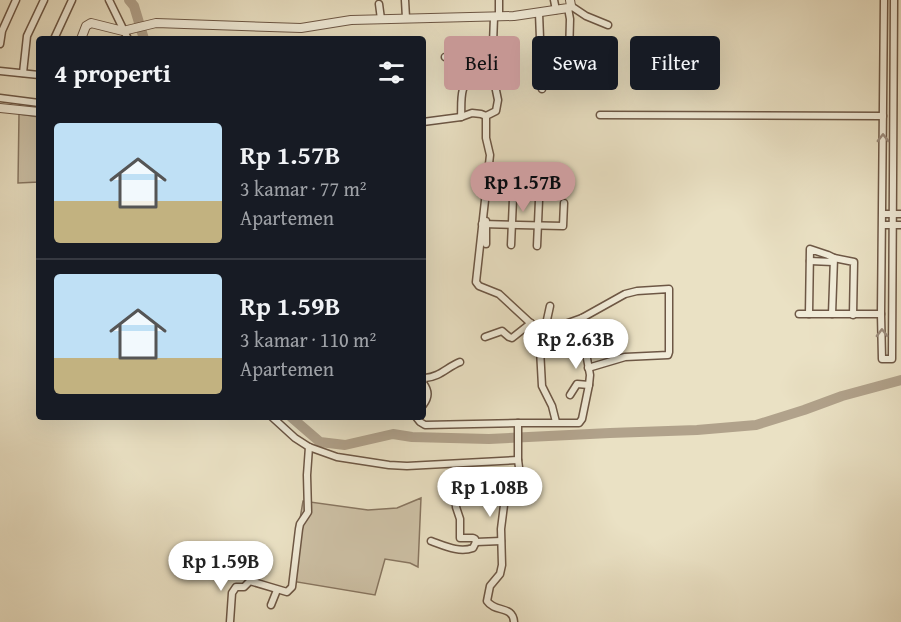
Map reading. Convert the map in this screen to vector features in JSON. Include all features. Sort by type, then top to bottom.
[{"type":"street","points":[[0,44],[2,32],[16,0]]},
{"type":"street","points":[[23,73],[27,36],[44,0]]},
{"type":"street","points":[[55,36],[72,0]]},
{"type":"street","points":[[109,0],[126,34]]},
{"type":"street","points":[[405,0],[406,18]]},
{"type":"street","points":[[495,36],[499,0]]},
{"type":"street","points":[[554,0],[556,10]]},
{"type":"street","points":[[884,0],[882,359],[892,359],[897,225],[893,214],[894,0]]},
{"type":"street","points":[[378,2],[381,19]]},
{"type":"street","points":[[82,36],[86,26],[90,23],[126,34],[154,23],[287,28],[311,27],[351,20],[539,13],[570,5]]},
{"type":"street","points":[[570,5],[586,16],[608,25]]},
{"type":"street","points":[[570,5],[570,36]]},
{"type":"street","points":[[539,13],[540,36]]},
{"type":"street","points":[[0,71],[36,75]]},
{"type":"street","points":[[461,117],[463,90]]},
{"type":"street","points":[[486,117],[497,108],[496,90]]},
{"type":"street","points":[[0,98],[36,103]]},
{"type":"street","points":[[0,108],[36,112]]},
{"type":"street","points":[[600,115],[883,114],[894,111]]},
{"type":"street","points":[[426,122],[477,113],[486,117]]},
{"type":"street","points":[[486,117],[486,138],[490,155],[484,224],[486,244]]},
{"type":"street","points":[[487,197],[477,284],[499,294],[542,330],[582,318],[625,294],[669,289],[668,354],[625,357],[588,368]]},
{"type":"street","points":[[511,245],[513,199]]},
{"type":"street","points":[[537,246],[538,200]]},
{"type":"street","points":[[484,224],[563,226],[564,203]]},
{"type":"street","points":[[883,214],[901,214]]},
{"type":"street","points":[[883,225],[897,225]]},
{"type":"street","points":[[809,314],[810,249],[828,255],[833,260],[832,314]]},
{"type":"street","points":[[810,261],[854,261],[854,315]]},
{"type":"street","points":[[550,306],[542,330],[542,386],[552,406],[556,422]]},
{"type":"street","points":[[799,314],[881,314]]},
{"type":"street","points":[[418,420],[425,425],[518,426],[556,422],[579,423],[584,413],[589,385],[586,353],[591,331],[582,318]]},
{"type":"street","points":[[485,337],[502,331],[512,338],[531,323]]},
{"type":"street","points":[[426,378],[439,375],[460,362]]},
{"type":"street","points":[[570,395],[577,384],[589,385]]},
{"type":"street","points":[[426,386],[428,395],[426,401]]},
{"type":"street","points":[[275,420],[309,447],[337,457],[407,466],[518,460]]},
{"type":"street","points":[[514,622],[511,613],[490,606],[487,598],[490,586],[500,574],[502,565],[502,515],[506,499],[521,482],[518,460],[518,426]]},
{"type":"street","points":[[230,622],[232,593],[236,587],[244,587],[250,581],[287,592],[293,585],[298,529],[308,512],[309,447]]},
{"type":"street","points":[[450,484],[451,493],[456,496],[460,537],[473,538],[476,542],[501,541]]},
{"type":"street","points":[[430,540],[449,548],[466,550],[473,548],[476,542]]},
{"type":"street","points":[[271,605],[278,590]]},
{"type":"shaded area","points":[[19,114],[36,117],[36,182],[18,183]]},
{"type":"shaded area","points":[[421,498],[418,567],[410,563],[385,559],[375,595],[291,581],[303,501],[368,510],[397,508]]},
{"type":"waterway","points":[[129,0],[134,6],[143,36]]},
{"type":"waterway","points":[[294,420],[320,442],[345,445],[393,434],[412,437],[489,439],[697,430],[756,425],[842,396],[901,380]]}]
